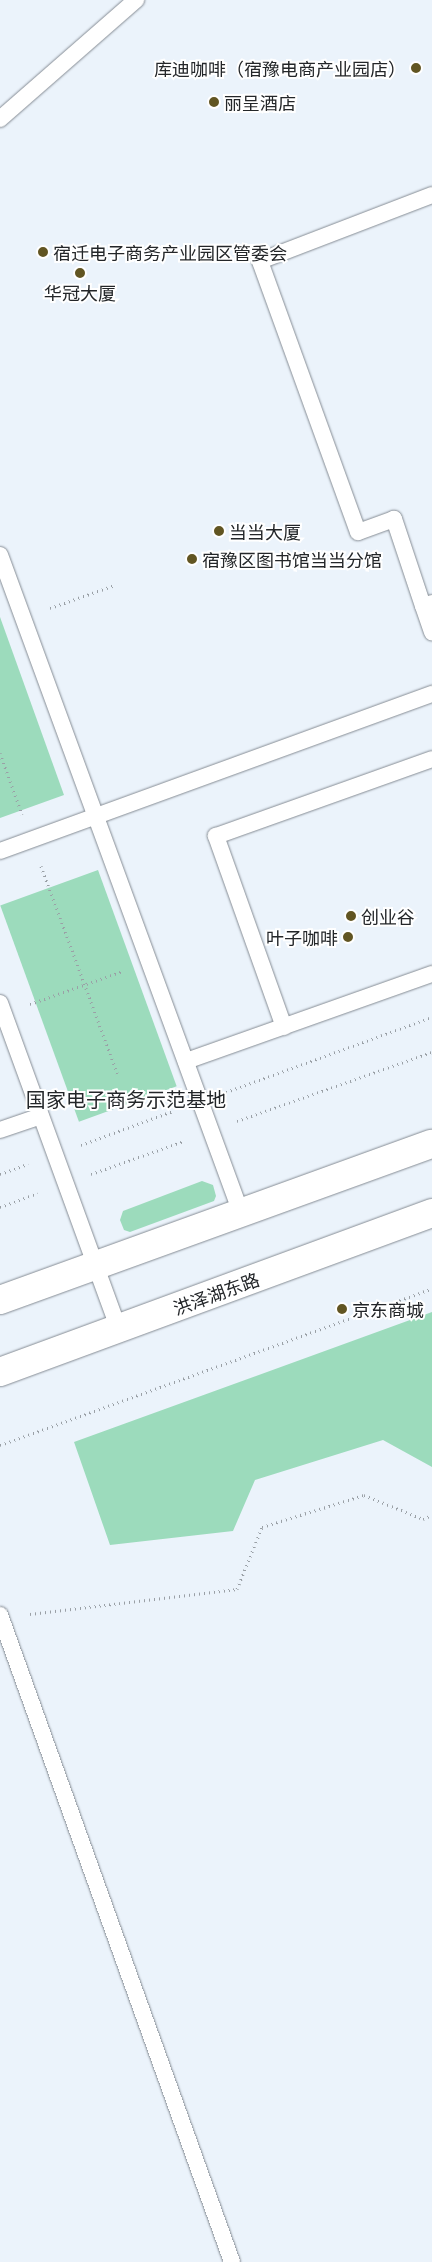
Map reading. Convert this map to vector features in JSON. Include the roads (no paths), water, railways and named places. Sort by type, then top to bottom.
[{"type":"main road","points":[[0,1300],[432,1144]]},
{"type":"main road","name":"洪泽湖东路","points":[[0,1372],[432,1213]]},
{"type":"lane","points":[[0,119],[136,0]]},
{"type":"lane","points":[[432,196],[260,261],[358,532],[394,519],[427,605],[432,632]]},
{"type":"lane","points":[[0,555],[242,1213]]},
{"type":"lane","points":[[0,851],[432,694]]},
{"type":"lane","points":[[284,1027],[216,836],[432,760]]},
{"type":"lane","points":[[186,1061],[432,974]]},
{"type":"lane","points":[[2,1008],[118,1328]]},
{"type":"lane","points":[[0,1130],[41,1116]]},
{"type":"lane","points":[[1,1616],[232,2262]]},
{"type":"place","name":"库迪咖啡（宿豫电商产业园店）","points":[[416,68]]},
{"type":"place","name":"丽呈酒店","points":[[214,102]]},
{"type":"place","name":"宿迁电子商务产业园区管委会","points":[[43,252]]},
{"type":"place","name":"华冠大厦","points":[[80,273]]},
{"type":"place","name":"当当大厦","points":[[219,531]]},
{"type":"place","name":"宿豫区图书馆当当分馆","points":[[192,559]]},
{"type":"place","name":"创业谷","points":[[351,916]]},
{"type":"place","name":"叶子咖啡","points":[[348,937]]},
{"type":"place","name":"京东商城","points":[[342,1309]]},
{"type":"district","name":"国家电子商务示范基地","points":[[126,1098]]}]
